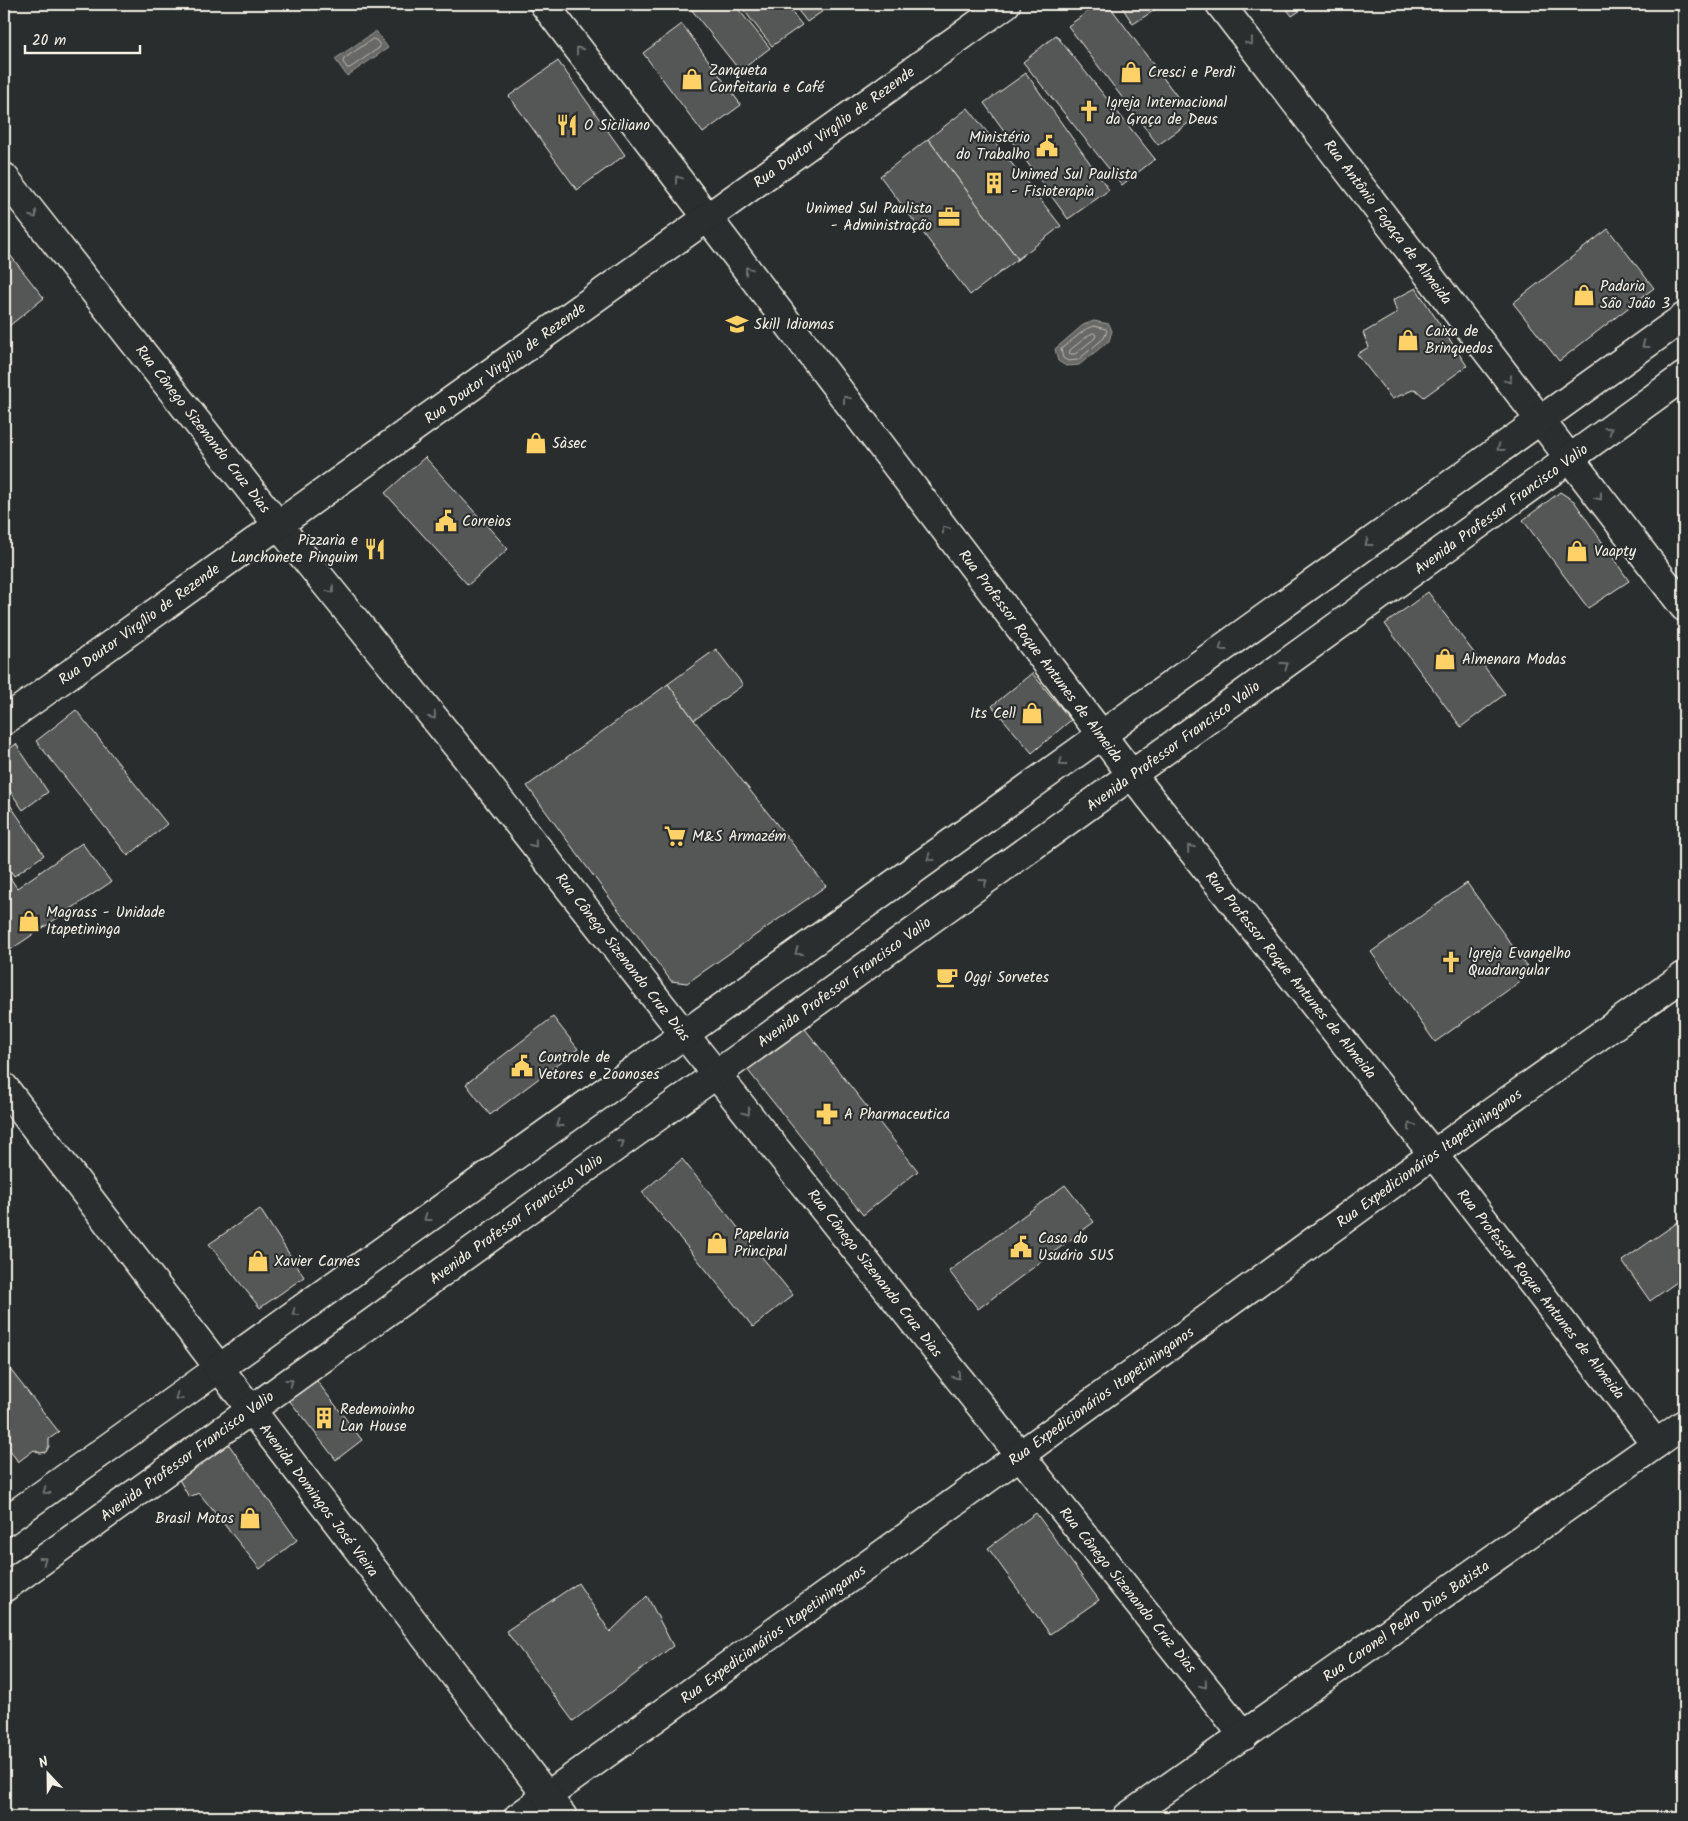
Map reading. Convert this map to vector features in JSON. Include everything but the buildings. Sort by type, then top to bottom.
[{"type":"street","name":"Rua Professor Roque Antunes de Almeida","points":[[544,4],[1132,775],[1433,1154],[1656,1444]]},
{"type":"street","name":"Rua Doutor Virgílio de Rezende","points":[[4,721],[1006,4]]},
{"type":"street","name":"Rua Antônio Fogaça de Almeida","points":[[1220,4],[1684,607]]},
{"type":"street","name":"Rua Cônego Sizenando Cruz Dias","points":[[4,177],[278,525],[465,756],[684,1034],[1244,1736]]},
{"type":"street","points":[[4,1522],[1684,317]]},
{"type":"street","name":"Avenida Professor Francisco Valio","points":[[4,1588],[1684,376]]},
{"type":"street","name":"Rua Expedicionários Itapetininganos","points":[[518,1817],[555,1807],[1020,1455],[1433,1154],[1684,976]]},
{"type":"street","name":"Avenida Domingos José Vieira","points":[[4,1087],[555,1807]]},
{"type":"street","name":"Rua Coronel Pedro Dias Batista","points":[[1127,1817],[1684,1424]]},
{"type":"water","points":[[376,31],[388,48],[347,76],[335,59]]},
{"type":"water","points":[[1094,321],[1109,324],[1112,331],[1109,341],[1079,365],[1066,366],[1058,361],[1055,349],[1083,325]]},
{"type":"place","name":"Cresci e Perdi","points":[[1131,72]]},
{"type":"place","name":"Zanqueta Confeitaria e Café","points":[[692,79]]},
{"type":"place","name":"Igreja Internacional da Graça de Deus","points":[[1089,111]]},
{"type":"place","name":"O Siciliano","points":[[567,125]]},
{"type":"place","name":"Ministério do Trabalho","points":[[1047,146]]},
{"type":"place","name":"Unimed Sul Paulista - Fisioterapia","points":[[994,183]]},
{"type":"place","name":"Unimed Sul Paulista - Administração","points":[[949,217]]},
{"type":"place","name":"Padaria São João 3","points":[[1584,295]]},
{"type":"place","name":"Skill Idiomas","points":[[737,324]]},
{"type":"place","name":"Caixa de Brinquedos","points":[[1408,340]]},
{"type":"place","name":"5àsec","points":[[536,443]]},
{"type":"place","name":"Correios","points":[[446,521]]},
{"type":"place","name":"Pizzaria e Lanchonete Pinguim","points":[[375,549]]},
{"type":"place","name":"Vaapty","points":[[1577,551]]},
{"type":"place","name":"Almenara Modas","points":[[1445,659]]},
{"type":"place","name":"Its Cell","points":[[1032,713]]},
{"type":"place","name":"M&S Armazém","points":[[675,836]]},
{"type":"place","name":"Magrass - Unidade Itapetininga","points":[[29,921]]},
{"type":"place","name":"Igreja Evangelho Quadrangular","points":[[1451,962]]},
{"type":"place","name":"Oggi Sorvetes","points":[[947,977]]},
{"type":"place","name":"Controle de Vetores e Zoonoses","points":[[522,1066]]},
{"type":"place","name":"A Pharmaceutica","points":[[827,1114]]},
{"type":"place","name":"Papelaria Principal","points":[[717,1243]]},
{"type":"place","name":"Casa do Usuário SUS","points":[[1021,1247]]},
{"type":"place","name":"Xavier Carnes","points":[[258,1261]]},
{"type":"place","name":"Redemoinho Lan House","points":[[324,1418]]},
{"type":"place","name":"Brasil Motos","points":[[250,1518]]}]
